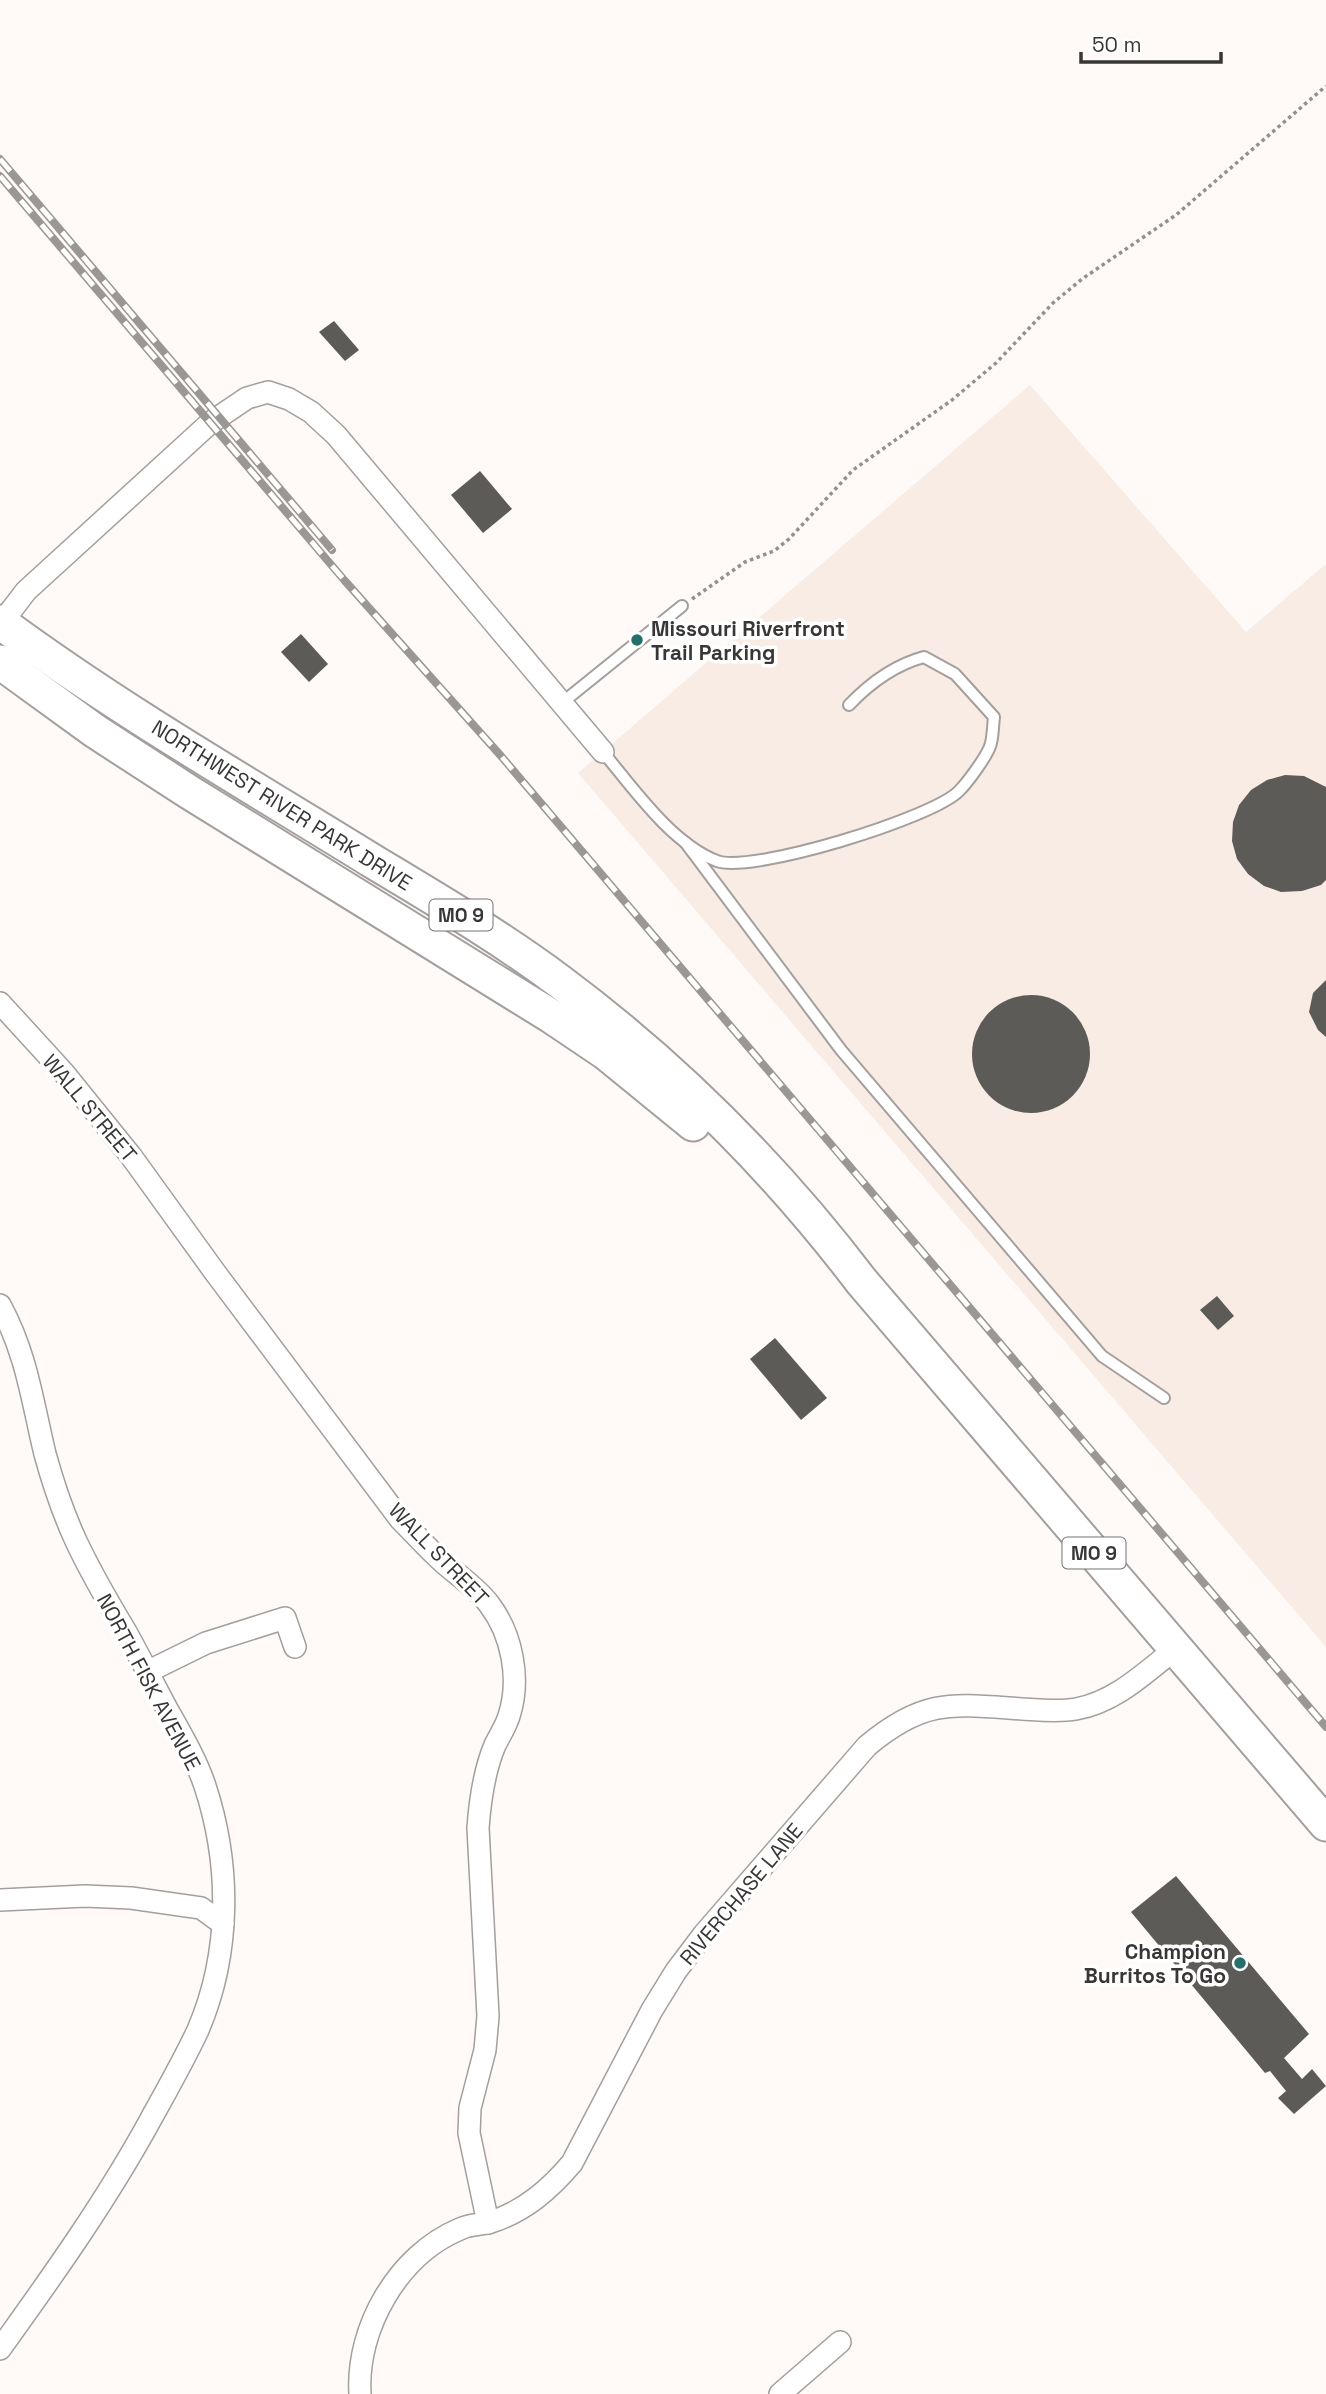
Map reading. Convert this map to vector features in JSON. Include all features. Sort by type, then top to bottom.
[{"type":"main road","name":"NORTHWEST RIVER PARK DRIVE","points":[[0,623],[73,674],[477,925],[557,980],[655,1059],[808,1214],[862,1282],[1326,1824]]},
{"type":"main road","name":"NORTHWEST RIVER PARK DRIVE","points":[[0,662],[177,784],[551,1016],[606,1053],[687,1118],[742,1167],[862,1282]]},
{"type":"street","points":[[0,623],[26,591],[210,423],[247,398],[268,392],[289,399],[312,412],[336,435],[603,752]]},
{"type":"street","name":"WALL STREET","points":[[0,1003],[64,1073],[131,1156],[400,1519],[482,1596],[503,1629],[512,1653],[515,1679],[512,1706],[485,1774],[480,1804],[478,1828],[488,2016],[485,2050],[470,2108],[470,2133],[488,2223]]},
{"type":"street","name":"NORTH FISK AVENUE","points":[[0,1305],[18,1343],[30,1378],[45,1453],[69,1527],[93,1579],[192,1754],[204,1785],[221,1854],[224,1889],[223,1924],[210,1994],[183,2060],[97,2211],[0,2349]]},
{"type":"street","points":[[147,1672],[206,1643],[285,1618],[295,1647]]},
{"type":"street","name":"RIVERCHASE LANE","points":[[360,2394],[362,2359],[370,2329],[391,2287],[423,2253],[448,2235],[462,2227],[488,2223],[524,2207],[545,2192],[572,2163],[652,2010],[676,1971],[704,1934],[867,1746],[910,1716],[953,1705],[1064,1711],[1090,1706],[1125,1689],[1175,1649]]},
{"type":"street","points":[[0,1900],[85,1896],[131,1898],[201,1908],[223,1924]]},
{"type":"street","points":[[780,2394],[840,2342]]},
{"type":"lane","points":[[563,702],[682,606]]},
{"type":"lane","points":[[685,842],[719,862],[796,855],[910,817],[957,793],[991,746],[994,717],[955,674],[924,657],[905,662],[866,687],[849,705]]},
{"type":"lane","points":[[603,752],[648,805],[685,842],[841,1050],[1102,1356],[1164,1398]]},
{"type":"path","points":[[682,606],[745,562],[774,551],[789,539],[853,470],[952,400],[996,363],[1053,303],[1082,279],[1176,215],[1326,86]]},
{"type":"shaded area","points":[[1030,385],[1246,632],[1326,564],[1326,1647],[578,773]]},
{"type":"building","points":[[334,321],[359,350],[345,361],[319,332]]},
{"type":"building","points":[[480,471],[512,509],[483,533],[451,495]]},
{"type":"building","points":[[301,634],[328,664],[309,682],[281,652]]},
{"type":"building","points":[[1285,775],[1304,776],[1326,787],[1326,880],[1321,885],[1302,891],[1281,892],[1264,886],[1248,874],[1237,859],[1232,841],[1233,822],[1239,805],[1251,790],[1267,780]]},
{"type":"building","points":[[1326,980],[1326,1037],[1318,1030],[1309,1012],[1313,993]]},
{"type":"building","points":[[1031,995],[1064,1005],[1080,1021],[1090,1054],[1080,1087],[1064,1103],[1031,1113],[998,1103],[982,1087],[972,1054],[982,1021],[998,1005]]},
{"type":"building","points":[[1217,1296],[1234,1316],[1218,1330],[1200,1310]]},
{"type":"building","points":[[775,1338],[827,1398],[801,1420],[750,1359]]},
{"type":"building","points":[[1176,1876],[1309,2034],[1284,2058],[1302,2079],[1312,2069],[1326,2086],[1294,2114],[1278,2098],[1286,2091],[1270,2071],[1265,2073],[1131,1912]]},
{"type":"railway","points":[[0,159],[332,550]]},
{"type":"railway","points":[[0,176],[345,581],[501,756],[1326,1727]]},
{"type":"place","name":"Missouri Riverfront Trail Parking","points":[[637,640]]},
{"type":"place","name":"Champion Burritos To Go","points":[[1240,1963]]}]
